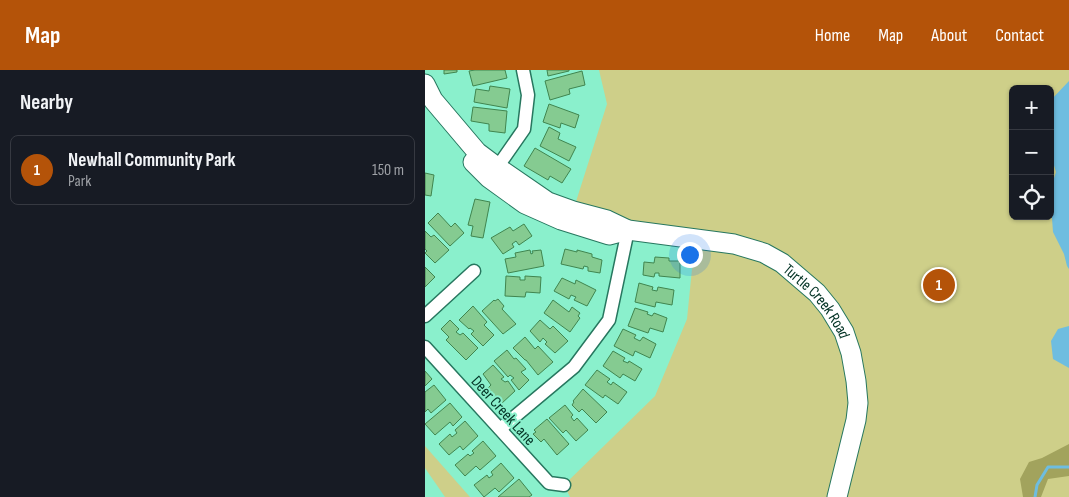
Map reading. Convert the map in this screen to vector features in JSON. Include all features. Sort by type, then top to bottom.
[{"type":"street","points":[[493,173],[524,129],[529,95],[523,70]]},
{"type":"street","name":"Turtle Creek Road","points":[[425,84],[433,100],[493,173]]},
{"type":"street","name":"Turtle Creek Road","points":[[425,104],[429,112],[452,140],[493,173],[525,204],[561,220],[609,235],[628,230],[735,244],[764,253],[800,276],[831,309],[844,332],[851,353],[858,402],[856,420],[837,497]]},
{"type":"street","points":[[500,429],[574,367],[609,320],[628,230]]},
{"type":"street","points":[[425,316],[475,271]]},
{"type":"street","name":"Deer Creek Lane","points":[[425,347],[549,483],[564,485]]},
{"type":"green space","points":[[599,70],[1069,70],[1069,497],[570,497],[564,485],[655,396],[687,319],[695,239],[573,211],[607,104]]},
{"type":"green space","points":[[425,446],[470,497],[445,497],[425,468]]},
{"type":"shaded area","points":[[1069,444],[1069,476],[1048,479],[1041,497],[1023,497],[1020,479],[1029,462],[1042,458]]},
{"type":"water","points":[[1069,81],[1069,269],[1053,232],[1054,178],[1056,172],[1054,165],[1054,97]]},
{"type":"water","points":[[1069,326],[1069,368],[1053,359],[1051,341],[1058,329]]},
{"type":"building","points":[[444,70],[457,70],[457,72],[444,74]]},
{"type":"building","points":[[505,70],[507,78],[473,86],[469,71]]},
{"type":"building","points":[[547,70],[569,70],[569,71],[548,76]]},
{"type":"building","points":[[582,71],[585,85],[569,89],[570,94],[550,100],[545,81]]},
{"type":"building","points":[[490,86],[510,89],[507,108],[474,102],[476,89],[489,91]]},
{"type":"building","points":[[549,104],[579,115],[575,128],[561,123],[560,128],[543,122]]},
{"type":"building","points":[[473,107],[507,111],[505,133],[489,131],[489,124],[471,121]]},
{"type":"building","points":[[549,127],[560,133],[558,139],[576,147],[569,161],[540,146]]},
{"type":"building","points":[[535,148],[571,169],[562,183],[550,176],[548,180],[524,166]]},
{"type":"building","points":[[425,173],[434,175],[431,196],[425,195]]},
{"type":"building","points":[[475,199],[490,202],[483,238],[471,236],[473,226],[468,225]]},
{"type":"building","points":[[438,213],[451,227],[455,223],[464,233],[450,246],[428,223]]},
{"type":"building","points":[[524,224],[532,236],[519,245],[516,241],[512,244],[514,247],[503,254],[491,238],[510,227],[513,231]]},
{"type":"building","points":[[425,231],[431,237],[434,235],[449,250],[435,263],[425,253],[427,251],[425,249]]},
{"type":"building","points":[[565,249],[592,254],[592,257],[602,260],[600,273],[588,271],[588,267],[584,266],[583,269],[561,264]]},
{"type":"building","points":[[530,250],[531,254],[533,253],[532,251],[541,250],[544,266],[508,273],[505,259],[516,257],[515,253]]},
{"type":"building","points":[[655,257],[669,258],[669,261],[680,261],[680,278],[659,276],[659,273],[655,273],[654,277],[643,275],[644,262],[654,263]]},
{"type":"building","points":[[425,267],[435,277],[425,287]]},
{"type":"building","points":[[506,276],[520,277],[520,280],[525,280],[525,276],[541,277],[540,293],[526,292],[525,297],[505,296]]},
{"type":"building","points":[[562,278],[575,284],[576,280],[596,290],[587,306],[574,300],[576,297],[571,295],[569,299],[554,291]]},
{"type":"building","points":[[639,283],[653,287],[652,290],[657,291],[658,287],[674,290],[672,305],[656,302],[655,307],[635,302]]},
{"type":"building","points":[[498,299],[504,306],[502,309],[516,324],[503,334],[482,311],[494,300]]},
{"type":"building","points":[[553,300],[569,312],[572,307],[580,313],[578,316],[580,318],[570,332],[544,313]]},
{"type":"building","points":[[473,306],[487,322],[484,325],[494,335],[483,346],[471,334],[474,331],[459,320]]},
{"type":"building","points":[[635,308],[648,312],[647,314],[652,316],[654,313],[667,318],[663,332],[650,328],[648,333],[628,326]]},
{"type":"building","points":[[450,320],[459,329],[456,332],[460,335],[463,333],[478,348],[466,360],[446,340],[449,337],[441,329]]},
{"type":"building","points":[[540,320],[550,329],[553,326],[568,341],[555,353],[545,344],[547,342],[543,338],[540,342],[530,331]]},
{"type":"building","points":[[623,329],[636,335],[634,338],[640,341],[643,337],[656,344],[650,358],[635,351],[633,356],[614,346]]},
{"type":"building","points":[[525,337],[535,349],[538,346],[553,362],[538,375],[513,348]]},
{"type":"building","points":[[507,350],[526,369],[521,372],[529,380],[519,390],[511,380],[514,378],[510,375],[508,377],[494,361]]},
{"type":"building","points":[[613,351],[625,358],[623,361],[628,363],[629,361],[642,369],[635,381],[623,374],[620,378],[603,366]]},
{"type":"building","points":[[493,365],[504,377],[501,379],[505,382],[508,381],[515,391],[501,404],[488,388],[491,385],[483,374]]},
{"type":"building","points":[[597,370],[610,379],[607,382],[611,385],[613,382],[627,392],[618,404],[605,395],[603,398],[585,385]]},
{"type":"building","points":[[425,371],[432,379],[425,386]]},
{"type":"building","points":[[434,385],[446,400],[431,413],[428,409],[425,412],[425,392]]},
{"type":"building","points":[[583,389],[607,412],[596,423],[582,409],[579,412],[572,405]]},
{"type":"building","points":[[450,403],[462,417],[453,426],[450,422],[435,435],[425,424]]},
{"type":"building","points":[[565,405],[573,415],[571,417],[574,421],[577,418],[588,430],[576,441],[566,430],[563,433],[549,418]]},
{"type":"building","points":[[547,419],[569,444],[557,455],[544,439],[541,442],[533,434],[536,432],[534,430]]},
{"type":"building","points":[[465,421],[478,436],[463,450],[460,446],[449,455],[439,444],[450,434],[452,437],[457,433],[455,430]]},
{"type":"building","points":[[483,441],[496,456],[480,470],[476,466],[465,476],[455,465],[468,454],[470,456],[474,453],[472,451]]},
{"type":"building","points":[[501,463],[514,478],[499,492],[495,488],[484,497],[474,485],[487,475],[489,478],[493,475],[491,472]]},
{"type":"building","points":[[519,479],[532,495],[529,497],[498,497]]},
{"type":"waterway","points":[[1035,497],[1037,485],[1048,467],[1069,467]]},
{"type":"place","name":"Newhall Community Park","points":[[939,285]]}]
